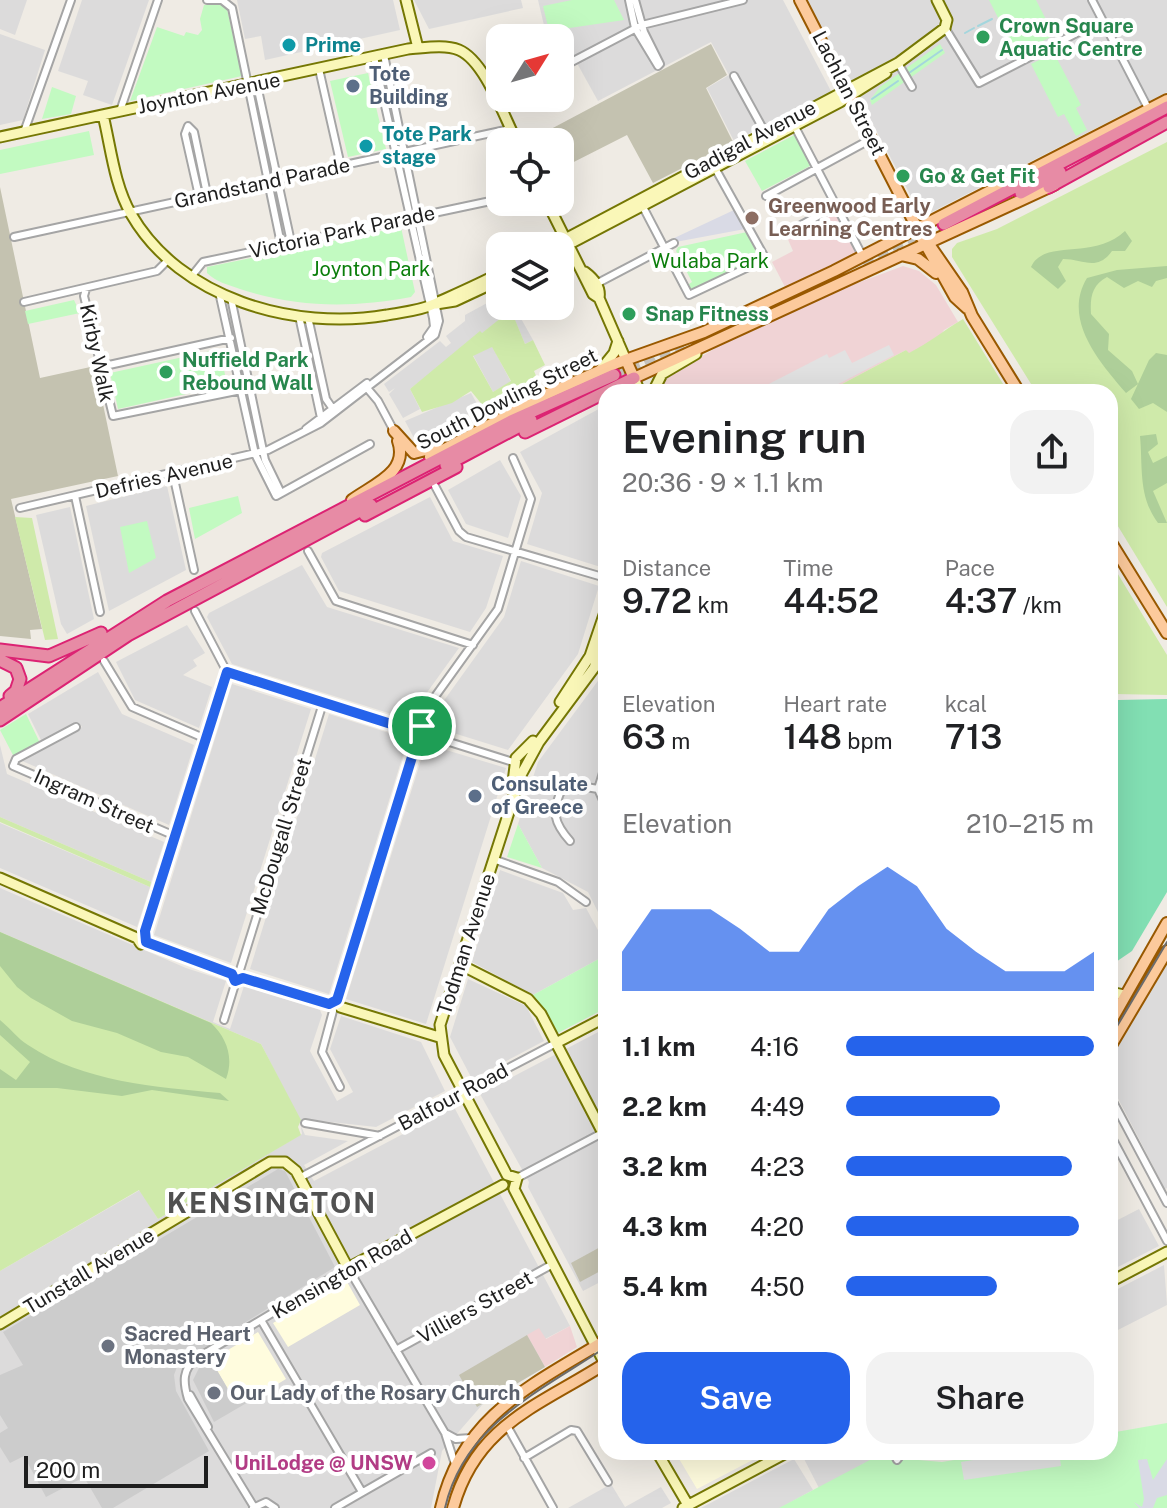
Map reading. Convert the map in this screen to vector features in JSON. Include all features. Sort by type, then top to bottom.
[{"type":"highway","points":[[944,224],[1167,107]]},
{"type":"highway","points":[[1021,193],[1167,116]]},
{"type":"highway","points":[[1049,187],[1167,125]]},
{"type":"highway","points":[[332,514],[358,504],[511,421],[614,375]]},
{"type":"highway","points":[[620,384],[639,375]]},
{"type":"highway","points":[[0,720],[128,635],[304,548],[598,395]]},
{"type":"highway","points":[[304,548],[531,420]]},
{"type":"highway","name":"South Dowling Street","points":[[0,706],[132,622],[332,514]]},
{"type":"highway","points":[[0,650],[36,657],[60,654],[206,581]]},
{"type":"highway","points":[[0,660],[11,664],[20,679],[16,691],[0,706]]},
{"type":"main road","name":"Lachlan Street","points":[[800,0],[927,243]]},
{"type":"main road","name":"South Dowling Street","points":[[332,514],[480,430],[599,371],[704,332],[863,257],[1167,100]]},
{"type":"main road","points":[[630,359],[639,375],[1049,187]]},
{"type":"main road","points":[[945,265],[943,246],[960,228]]},
{"type":"main road","points":[[927,243],[945,265],[1014,384]]},
{"type":"main road","points":[[927,243],[955,297],[970,310]]},
{"type":"main road","points":[[900,255],[918,259],[944,279]]},
{"type":"main road","points":[[394,431],[408,449],[419,454],[466,432],[480,430]]},
{"type":"main road","points":[[351,501],[399,465],[402,453],[394,431]]},
{"type":"main road","points":[[1118,554],[1167,633]]},
{"type":"main road","points":[[1118,1007],[1167,923]]},
{"type":"main road","points":[[1118,1034],[1167,951]]},
{"type":"main road","points":[[441,1508],[455,1464],[472,1438],[509,1399],[598,1344]]},
{"type":"main road","points":[[453,1508],[470,1465],[487,1440],[505,1424],[598,1369]]},
{"type":"street","points":[[24,132],[71,0]]},
{"type":"street","points":[[120,111],[158,0]]},
{"type":"street","points":[[207,0],[222,0],[231,6],[278,180],[291,242]]},
{"type":"street","points":[[406,0],[418,48]]},
{"type":"street","points":[[632,0],[638,26],[655,67],[660,64],[638,26]]},
{"type":"street","points":[[574,60],[638,26],[743,0]]},
{"type":"street","points":[[937,0],[947,20],[945,28],[977,83],[1102,20]]},
{"type":"street","points":[[1092,0],[1149,110]]},
{"type":"street","name":"Gadigal Avenue","points":[[574,239],[849,93],[898,63],[945,28]]},
{"type":"street","name":"Joynton Avenue","points":[[0,137],[253,86],[418,48],[452,48],[468,55],[486,80]]},
{"type":"street","points":[[379,56],[432,305]]},
{"type":"street","points":[[898,63],[912,87]]},
{"type":"street","points":[[319,69],[341,166]]},
{"type":"street","points":[[734,76],[767,136]]},
{"type":"street","points":[[253,86],[281,244]]},
{"type":"street","points":[[103,115],[115,171],[130,212],[144,233],[191,277],[231,298],[304,316],[360,318],[455,301],[486,287]]},
{"type":"street","points":[[793,122],[863,257]]},
{"type":"street","points":[[199,196],[185,134],[188,126],[194,132],[207,194]]},
{"type":"street","name":"Grandstand Parade","points":[[14,237],[486,134]]},
{"type":"street","name":"Gadigal Avenue","points":[[574,240],[643,207],[767,136]]},
{"type":"street","points":[[766,196],[873,138]]},
{"type":"street","points":[[643,207],[689,295],[763,258],[715,168]]},
{"type":"street","name":"Victoria Park Parade","points":[[191,277],[203,262],[486,202]]},
{"type":"street","points":[[785,234],[836,206]]},
{"type":"street","points":[[596,284],[666,252],[674,243]]},
{"type":"street","points":[[574,257],[596,284],[599,298],[630,359]]},
{"type":"street","points":[[24,302],[157,271],[169,259]]},
{"type":"street","points":[[585,272],[593,294],[599,298]]},
{"type":"street","points":[[432,305],[486,280]]},
{"type":"street","name":"Kirby Walk","points":[[86,289],[84,296],[113,416],[240,390]]},
{"type":"street","points":[[219,292],[255,454],[278,494]]},
{"type":"street","points":[[231,298],[263,451],[278,494]]},
{"type":"street","name":"Defries Avenue","points":[[20,508],[255,454],[304,432],[321,423],[435,335],[440,326],[432,305]]},
{"type":"street","name":"Defries Avenue","points":[[304,432],[431,333],[434,323],[432,305]]},
{"type":"street","points":[[304,316],[326,399],[333,409]]},
{"type":"street","points":[[304,316],[321,418]]},
{"type":"street","points":[[613,326],[630,359]]},
{"type":"street","points":[[100,367],[239,336]]},
{"type":"street","points":[[599,371],[614,353],[618,339]]},
{"type":"street","points":[[657,384],[663,373],[715,340]]},
{"type":"street","points":[[639,375],[640,384]]},
{"type":"street","points":[[639,375],[646,384]]},
{"type":"street","points":[[240,390],[251,388]]},
{"type":"street","points":[[367,388],[378,401],[394,431]]},
{"type":"street","points":[[278,494],[370,444]]},
{"type":"street","points":[[195,611],[227,672],[413,730],[422,726],[434,698],[498,609],[531,499],[513,458]]},
{"type":"street","points":[[173,474],[194,570]]},
{"type":"street","points":[[435,486],[459,531],[466,537],[598,576]]},
{"type":"street","points":[[75,496],[100,612]]},
{"type":"street","points":[[304,548],[336,601],[473,645]]},
{"type":"street","name":"Todman Avenue","points":[[512,797],[515,763],[578,676],[598,639]]},
{"type":"street","points":[[104,661],[132,707],[206,739]]},
{"type":"street","points":[[578,676],[598,663]]},
{"type":"street","name":"Todman Avenue","points":[[512,1176],[463,1092],[439,1037],[446,1002],[461,965],[512,797],[539,742],[598,666]]},
{"type":"street","points":[[143,938],[227,672]]},
{"type":"street","name":"McDougall Street","points":[[224,1020],[323,703]]},
{"type":"street","points":[[422,726],[427,735],[515,763],[524,758],[527,767]]},
{"type":"street","name":"Ingram Street","points":[[76,727],[16,759],[13,766],[175,836]]},
{"type":"street","points":[[340,1087],[322,1052],[417,740],[413,730]]},
{"type":"street","points":[[417,740],[427,735]]},
{"type":"street","points":[[570,841],[554,817],[554,806],[562,789],[574,785],[598,789]]},
{"type":"street","points":[[493,859],[544,875],[586,902]]},
{"type":"street","points":[[0,878],[238,976],[439,1037]]},
{"type":"street","points":[[461,965],[528,999],[541,1014],[598,1122]]},
{"type":"street","points":[[1118,994],[1124,995]]},
{"type":"street","name":"Balfour Road","points":[[301,1177],[598,1021]]},
{"type":"street","points":[[1118,1111],[1167,1203]]},
{"type":"street","points":[[305,1123],[380,1136]]},
{"type":"street","points":[[514,1189],[503,1185],[512,1176],[598,1138]]},
{"type":"street","points":[[1118,1149],[1167,1241]]},
{"type":"street","name":"Tunstall Avenue","points":[[0,1324],[263,1166],[285,1162],[301,1177]]},
{"type":"street","points":[[512,1176],[514,1189],[598,1351]]},
{"type":"street","points":[[301,1177],[348,1268],[445,1433],[455,1464]]},
{"type":"street","name":"Kensington Road","points":[[254,1508],[211,1435],[203,1414],[185,1389],[186,1370],[197,1358],[348,1268],[503,1185]]},
{"type":"street","points":[[1118,1278],[1167,1252]]},
{"type":"street","name":"Villiers Street","points":[[396,1350],[553,1264]]},
{"type":"street","points":[[261,1320],[362,1492]]},
{"type":"street","points":[[505,1424],[553,1508]]},
{"type":"street","points":[[524,1458],[571,1430],[577,1431],[608,1482]]},
{"type":"street","points":[[445,1433],[456,1439],[472,1438]]},
{"type":"street","points":[[335,1508],[431,1453]]},
{"type":"street","points":[[661,1460],[685,1507],[773,1460]]},
{"type":"street","points":[[254,1508],[266,1502],[275,1508]]},
{"type":"shaded area","points":[[0,0],[27,0],[15,35],[0,29]]},
{"type":"shaded area","points":[[82,0],[149,0],[112,105],[83,95],[88,81],[58,71]]},
{"type":"shaded area","points":[[237,0],[393,0],[400,30],[265,60],[261,36],[245,39]]},
{"type":"shaded area","points":[[414,0],[521,0],[523,8],[429,29]]},
{"type":"shaded area","points":[[538,0],[783,0],[832,93],[734,141],[707,88],[729,75],[711,42],[598,101],[574,58],[574,24],[544,24]]},
{"type":"shaded area","points":[[807,0],[1167,0],[1167,92],[922,217]]},
{"type":"shaded area","points":[[0,34],[45,50],[23,120],[0,125]]},
{"type":"shaded area","points":[[711,44],[727,75],[706,88],[733,142],[653,183],[627,135],[574,162],[574,128],[553,128]]},
{"type":"shaded area","points":[[0,187],[40,378],[95,366],[118,476],[11,499],[42,629],[30,630],[31,639],[0,636]]},
{"type":"shaded area","points":[[734,210],[745,229],[670,243],[670,240]]},
{"type":"shaded area","points":[[835,210],[856,253],[785,287],[772,262],[793,251],[786,235]]},
{"type":"shaded area","points":[[903,266],[919,271],[936,285],[958,322],[944,330],[938,339],[908,354],[906,350],[842,384],[663,384],[668,376],[728,341],[839,290]]},
{"type":"shaded area","points":[[486,304],[486,320],[499,320],[410,389],[420,409],[403,418],[389,394],[395,388],[389,392],[384,384],[440,341],[446,347],[451,343],[446,336],[465,321],[465,315]]},
{"type":"shaded area","points":[[515,320],[522,320],[533,340],[525,344]]},
{"type":"shaded area","points":[[889,345],[894,355],[838,384],[769,384],[827,354],[829,358],[845,350],[852,363]]},
{"type":"shaded area","points":[[492,346],[511,382],[493,392],[473,355]]},
{"type":"shaded area","points":[[471,393],[480,409],[414,438],[405,421]]},
{"type":"shaded area","points":[[598,409],[598,566],[527,544],[542,493],[520,452]]},
{"type":"shaded area","points":[[500,460],[521,496],[508,538],[466,524],[448,490]]},
{"type":"shaded area","points":[[167,486],[186,570],[109,611],[86,506]]},
{"type":"shaded area","points":[[430,497],[453,541],[503,556],[486,608],[470,632],[339,591],[321,557],[322,553]]},
{"type":"shaded area","points":[[70,507],[94,619],[67,634],[61,624],[36,515]]},
{"type":"shaded area","points":[[521,561],[598,586],[578,654],[508,750],[431,726],[435,713],[504,617]]},
{"type":"shaded area","points":[[302,565],[327,607],[459,648],[418,705],[414,721],[232,664],[207,617],[209,613]]},
{"type":"shaded area","points":[[187,625],[205,653],[193,660],[197,666],[183,675],[212,687],[199,728],[135,700],[116,662]]},
{"type":"shaded area","points":[[98,672],[122,714],[194,745],[169,825],[20,760],[82,727],[79,723],[42,742],[28,714]]},
{"type":"shaded area","points":[[598,681],[598,912],[588,892],[542,868],[518,824],[538,762]]},
{"type":"shaded area","points":[[232,684],[311,709],[231,963],[154,935]]},
{"type":"shaded area","points":[[329,714],[408,739],[329,994],[250,969]]},
{"type":"shaded area","points":[[426,744],[506,768],[426,1024],[346,999]]},
{"type":"shaded area","points":[[0,745],[7,774],[164,842],[151,882],[0,817]]},
{"type":"shaded area","points":[[0,823],[150,887],[137,927],[0,868]]},
{"type":"shaded area","points":[[500,870],[563,893],[573,910],[586,908],[598,930],[598,959],[533,995],[472,962]]},
{"type":"shaded area","points":[[0,888],[186,968],[226,981],[213,1022],[230,1029],[244,986],[320,1010],[322,1015],[310,1051],[337,1101],[353,1092],[330,1049],[341,1016],[421,1042],[445,1091],[376,1127],[303,1119],[301,1126],[305,1135],[348,1141],[304,1165],[314,1181],[454,1107],[570,1326],[545,1339],[528,1335],[545,1367],[482,1405],[442,1451],[431,1508],[0,1508],[0,1271],[140,1190],[158,1219],[302,1134],[300,1120],[261,1044],[0,932]]},
{"type":"shaded area","points":[[1167,964],[1165,1189],[1118,1098],[1118,1047]]},
{"type":"shaded area","points":[[468,979],[526,1006],[544,1041],[472,1079],[450,1037]]},
{"type":"shaded area","points":[[598,1032],[598,1283],[583,1291],[528,1187],[529,1182],[480,1094]]},
{"type":"shaded area","name":"Sacred Heart Monastery","points":[[278,1169],[285,1171],[335,1267],[178,1364],[174,1375],[176,1391],[209,1451],[113,1508],[102,1508],[84,1477],[46,1497],[24,1456],[10,1463],[0,1447],[0,1433],[8,1428],[0,1415],[0,1375],[23,1365],[3,1332]]},
{"type":"shaded area","points":[[1139,1209],[1159,1246],[1118,1267],[1118,1220]]},
{"type":"shaded area","points":[[598,1248],[598,1272],[580,1282],[571,1263]]},
{"type":"shaded area","points":[[1164,1265],[1167,1305],[1118,1330],[1118,1289]]},
{"type":"shaded area","points":[[346,1280],[360,1305],[288,1347],[273,1323]]},
{"type":"shaded area","points":[[570,1326],[577,1347],[545,1367],[527,1335],[539,1328],[546,1339]]},
{"type":"shaded area","points":[[258,1332],[286,1379],[250,1401],[243,1390],[232,1396],[211,1360]]},
{"type":"shaded area","points":[[527,1335],[545,1367],[477,1407],[459,1375]]},
{"type":"shaded area","name":"Our Lady of the Rosary Church","points":[[211,1360],[232,1396],[243,1390],[250,1401],[214,1422],[193,1380],[199,1368]]},
{"type":"shaded area","points":[[1147,1459],[1153,1480],[1167,1459],[1167,1495],[1157,1498],[1153,1508],[1139,1508],[1134,1502],[1142,1507],[1144,1499],[1138,1460]]},
{"type":"shaded area","points":[[680,1460],[753,1460],[697,1489]]},
{"type":"shaded area","points":[[792,1460],[813,1490],[780,1508],[701,1508]]},
{"type":"shaded area","points":[[805,1460],[871,1460],[819,1488]]},
{"type":"shaded area","points":[[1060,1460],[1061,1466],[964,1480],[961,1462]]},
{"type":"shaded area","points":[[611,1484],[625,1507],[661,1487],[671,1503],[662,1508],[568,1508]]},
{"type":"green space","points":[[572,0],[614,0],[624,20],[574,27],[574,24],[547,24],[543,6]]},
{"type":"green space","points":[[989,0],[1036,0],[1054,35],[1017,55]]},
{"type":"green space","points":[[204,5],[221,5],[227,9],[242,76],[130,101],[157,27],[184,36],[186,32],[198,35],[202,30],[200,19]]},
{"type":"green space","points":[[940,44],[945,53],[872,105],[870,100],[880,87]]},
{"type":"green space","points":[[1054,53],[1081,105],[1076,108],[1087,130],[1076,136],[1064,114],[1058,117],[1031,64]]},
{"type":"green space","points":[[368,73],[386,149],[348,157],[330,81]]},
{"type":"green space","points":[[52,87],[76,96],[71,114],[42,119]]},
{"type":"green space","points":[[89,131],[94,155],[0,174],[0,150]]},
{"type":"green space","points":[[796,134],[812,165],[762,191],[745,161]]},
{"type":"green space","points":[[1167,142],[1167,607],[1118,526],[1118,384],[1031,384],[952,257],[952,249],[957,243],[997,229]]},
{"type":"green space","name":"Joynton Park","points":[[401,227],[415,292],[411,297],[367,303],[304,303],[240,289],[207,273],[207,267]]},
{"type":"green space","points":[[1125,231],[1132,241],[1125,251],[1112,251],[1095,263],[1063,259],[1058,267],[1066,281],[1058,289],[1031,267],[1037,258],[1047,253],[1099,245]]},
{"type":"green space","name":"Wulaba Park","points":[[747,232],[761,255],[756,262],[691,292],[686,286],[692,282],[676,251],[678,247]]},
{"type":"green space","points":[[1167,266],[1167,278],[1156,281],[1152,287],[1138,281],[1124,288],[1107,277],[1093,292],[1091,314],[1109,334],[1108,350],[1132,371],[1138,384],[1126,393],[1087,339],[1081,324],[1080,293],[1087,278],[1117,270]]},
{"type":"green space","points":[[74,300],[80,313],[28,324],[25,311]]},
{"type":"green space","points":[[963,319],[1003,384],[842,384],[906,350],[909,353]]},
{"type":"green space","points":[[498,320],[515,320],[525,344],[533,340],[545,365],[534,371],[537,378],[484,407],[471,391],[452,403],[422,412],[410,389],[480,331],[482,333]],"holes":[[[492,347],[511,381],[493,392],[473,356]]]},
{"type":"green space","points":[[220,349],[227,385],[118,409],[110,373]]},
{"type":"green space","points":[[1156,353],[1167,355],[1167,412],[1153,403],[1139,409],[1131,399],[1149,360]]},
{"type":"green space","points":[[1156,434],[1158,444],[1148,452],[1153,463],[1167,456],[1167,483],[1153,491],[1167,523],[1158,523],[1152,513],[1143,481],[1140,436]]},
{"type":"green space","points":[[238,496],[242,513],[195,539],[189,508]]},
{"type":"green space","points":[[15,517],[32,518],[58,639],[45,640]]},
{"type":"green space","points":[[147,521],[156,558],[129,573],[120,527]]},
{"type":"green space","points":[[1118,574],[1167,655],[1167,695],[1118,694]]},
{"type":"green space","points":[[1167,699],[1167,892],[1132,951],[1118,961],[1118,700]]},
{"type":"green space","points":[[26,714],[40,743],[14,757],[0,730]]},
{"type":"green space","points":[[0,817],[151,882],[150,887],[0,822]]},
{"type":"green space","points":[[518,824],[542,868],[507,857]]},
{"type":"green space","points":[[0,932],[261,1044],[301,1120],[298,1127],[301,1135],[158,1219],[139,1190],[0,1271]]},
{"type":"green space","points":[[0,932],[211,1023],[228,1049],[226,1079],[188,1057],[161,1052],[117,1033],[72,1021],[31,998],[17,987],[0,966]]},
{"type":"green space","points":[[598,959],[598,1012],[558,1033],[533,995]]},
{"type":"green space","points":[[0,1020],[28,1045],[72,1067],[121,1081],[220,1093],[229,1101],[152,1090],[122,1096],[57,1088],[0,1088],[0,1069],[16,1080],[30,1062],[0,1035]]},
{"type":"green space","points":[[1167,1423],[1167,1508],[779,1508],[870,1460],[1118,1460],[1118,1432]]},
{"type":"waterway","points":[[978,26],[992,19]]},
{"type":"waterway","points":[[965,33],[974,28]]},
{"type":"waterway","points":[[909,73],[942,50]]},
{"type":"waterway","points":[[872,99],[898,81]]},
{"type":"tunnel","points":[[957,225],[1021,193]]},
{"type":"tunnel","points":[[862,261],[944,224]]},
{"type":"tunnel","points":[[614,375],[683,344]]},
{"type":"tunnel","points":[[609,384],[618,380]]},
{"type":"tunnel","points":[[531,420],[598,389]]},
{"type":"tram line","points":[[1118,1025],[1167,942]]},
{"type":"tram line","points":[[445,1508],[455,1479],[469,1454],[487,1432],[508,1412],[598,1352]]},
{"type":"place","name":"Crown Square Aquatic Centre","points":[[983,37]]},
{"type":"place","name":"Prime","points":[[289,45]]},
{"type":"place","name":"Tote Building","points":[[353,86]]},
{"type":"place","name":"Tote Park stage","points":[[366,146]]},
{"type":"place","name":"Go & Get Fit","points":[[903,176]]},
{"type":"place","name":"Greenwood Early Learning Centres","points":[[752,218]]},
{"type":"place","name":"Snap Fitness","points":[[629,314]]},
{"type":"place","name":"Nuffield Park Rebound Wall","points":[[166,372]]},
{"type":"place","name":"Consulate of Greece","points":[[475,796]]},
{"type":"place","name":"Sacred Heart Monastery","points":[[108,1346]]},
{"type":"place","name":"Our Lady of the Rosary Church","points":[[214,1393]]},
{"type":"place","name":"UniLodge @ UNSW","points":[[429,1463]]},
{"type":"district","name":"KENSINGTON","points":[[272,1202]]},
{"type":"route","points":[[227,672],[410,730],[422,726],[427,735],[417,740],[337,1000],[329,1004],[243,978],[235,981],[232,974],[146,942],[145,931],[227,672]]}]
